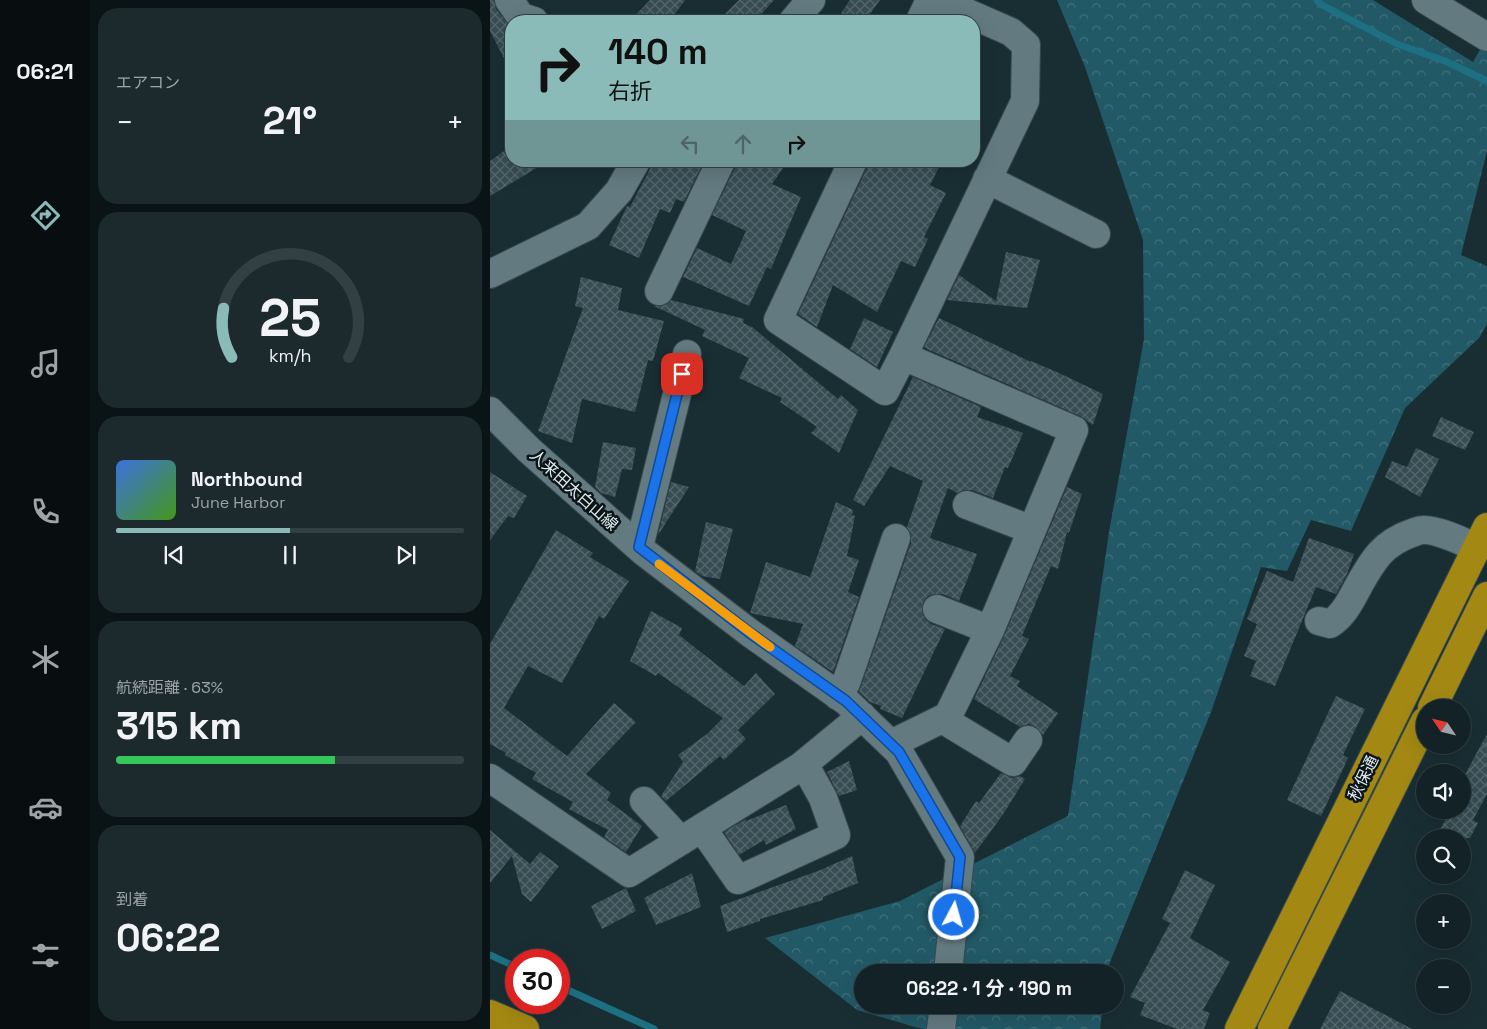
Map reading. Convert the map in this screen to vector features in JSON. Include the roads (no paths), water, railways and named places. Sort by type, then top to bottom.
[{"type":"highway","name":"秋保通","points":[[1239,1029],[1482,537]]},
{"type":"highway","points":[[1436,699],[1487,596]]},
{"type":"highway","name":"秋保通","points":[[1272,1029],[1416,739]]},
{"type":"highway","points":[[490,1014],[526,1029]]},
{"type":"street","points":[[509,0],[520,15]]},
{"type":"street","points":[[798,15],[810,0]]},
{"type":"street","points":[[923,15],[930,0]]},
{"type":"street","points":[[938,0],[972,15]]},
{"type":"street","points":[[1426,0],[1487,37]]},
{"type":"street","points":[[851,167],[778,320],[885,391],[1025,101],[1026,45],[1011,32],[980,18]]},
{"type":"street","points":[[490,274],[588,226],[619,191],[633,167]]},
{"type":"street","points":[[659,291],[718,167]]},
{"type":"street","points":[[988,179],[1096,234]]},
{"type":"street","points":[[639,547],[687,354]]},
{"type":"street","points":[[892,744],[948,716],[990,630],[1074,430],[903,356]]},
{"type":"street","name":"人来田太白山線","points":[[490,411],[529,450],[639,547],[750,633],[838,696],[899,752],[960,857],[949,964]]},
{"type":"street","points":[[967,505],[1032,530]]},
{"type":"street","points":[[1319,621],[1330,624],[1339,619],[1376,557],[1381,551],[1401,537],[1422,530],[1482,537]]},
{"type":"street","points":[[838,696],[846,684],[896,538]]},
{"type":"street","points":[[937,609],[990,630]]},
{"type":"street","points":[[490,778],[629,873],[804,764],[862,716]]},
{"type":"street","points":[[942,719],[1013,762],[1028,740]]},
{"type":"street","points":[[644,801],[692,835],[738,880],[836,835],[823,798],[804,764]]},
{"type":"street","points":[[941,1029],[943,1014]]},
{"type":"waterway","points":[[1317,0],[1320,4],[1397,44],[1445,61],[1487,81]]},
{"type":"waterway","points":[[490,955],[505,962]]},
{"type":"waterway","points":[[570,991],[654,1029]]}]
